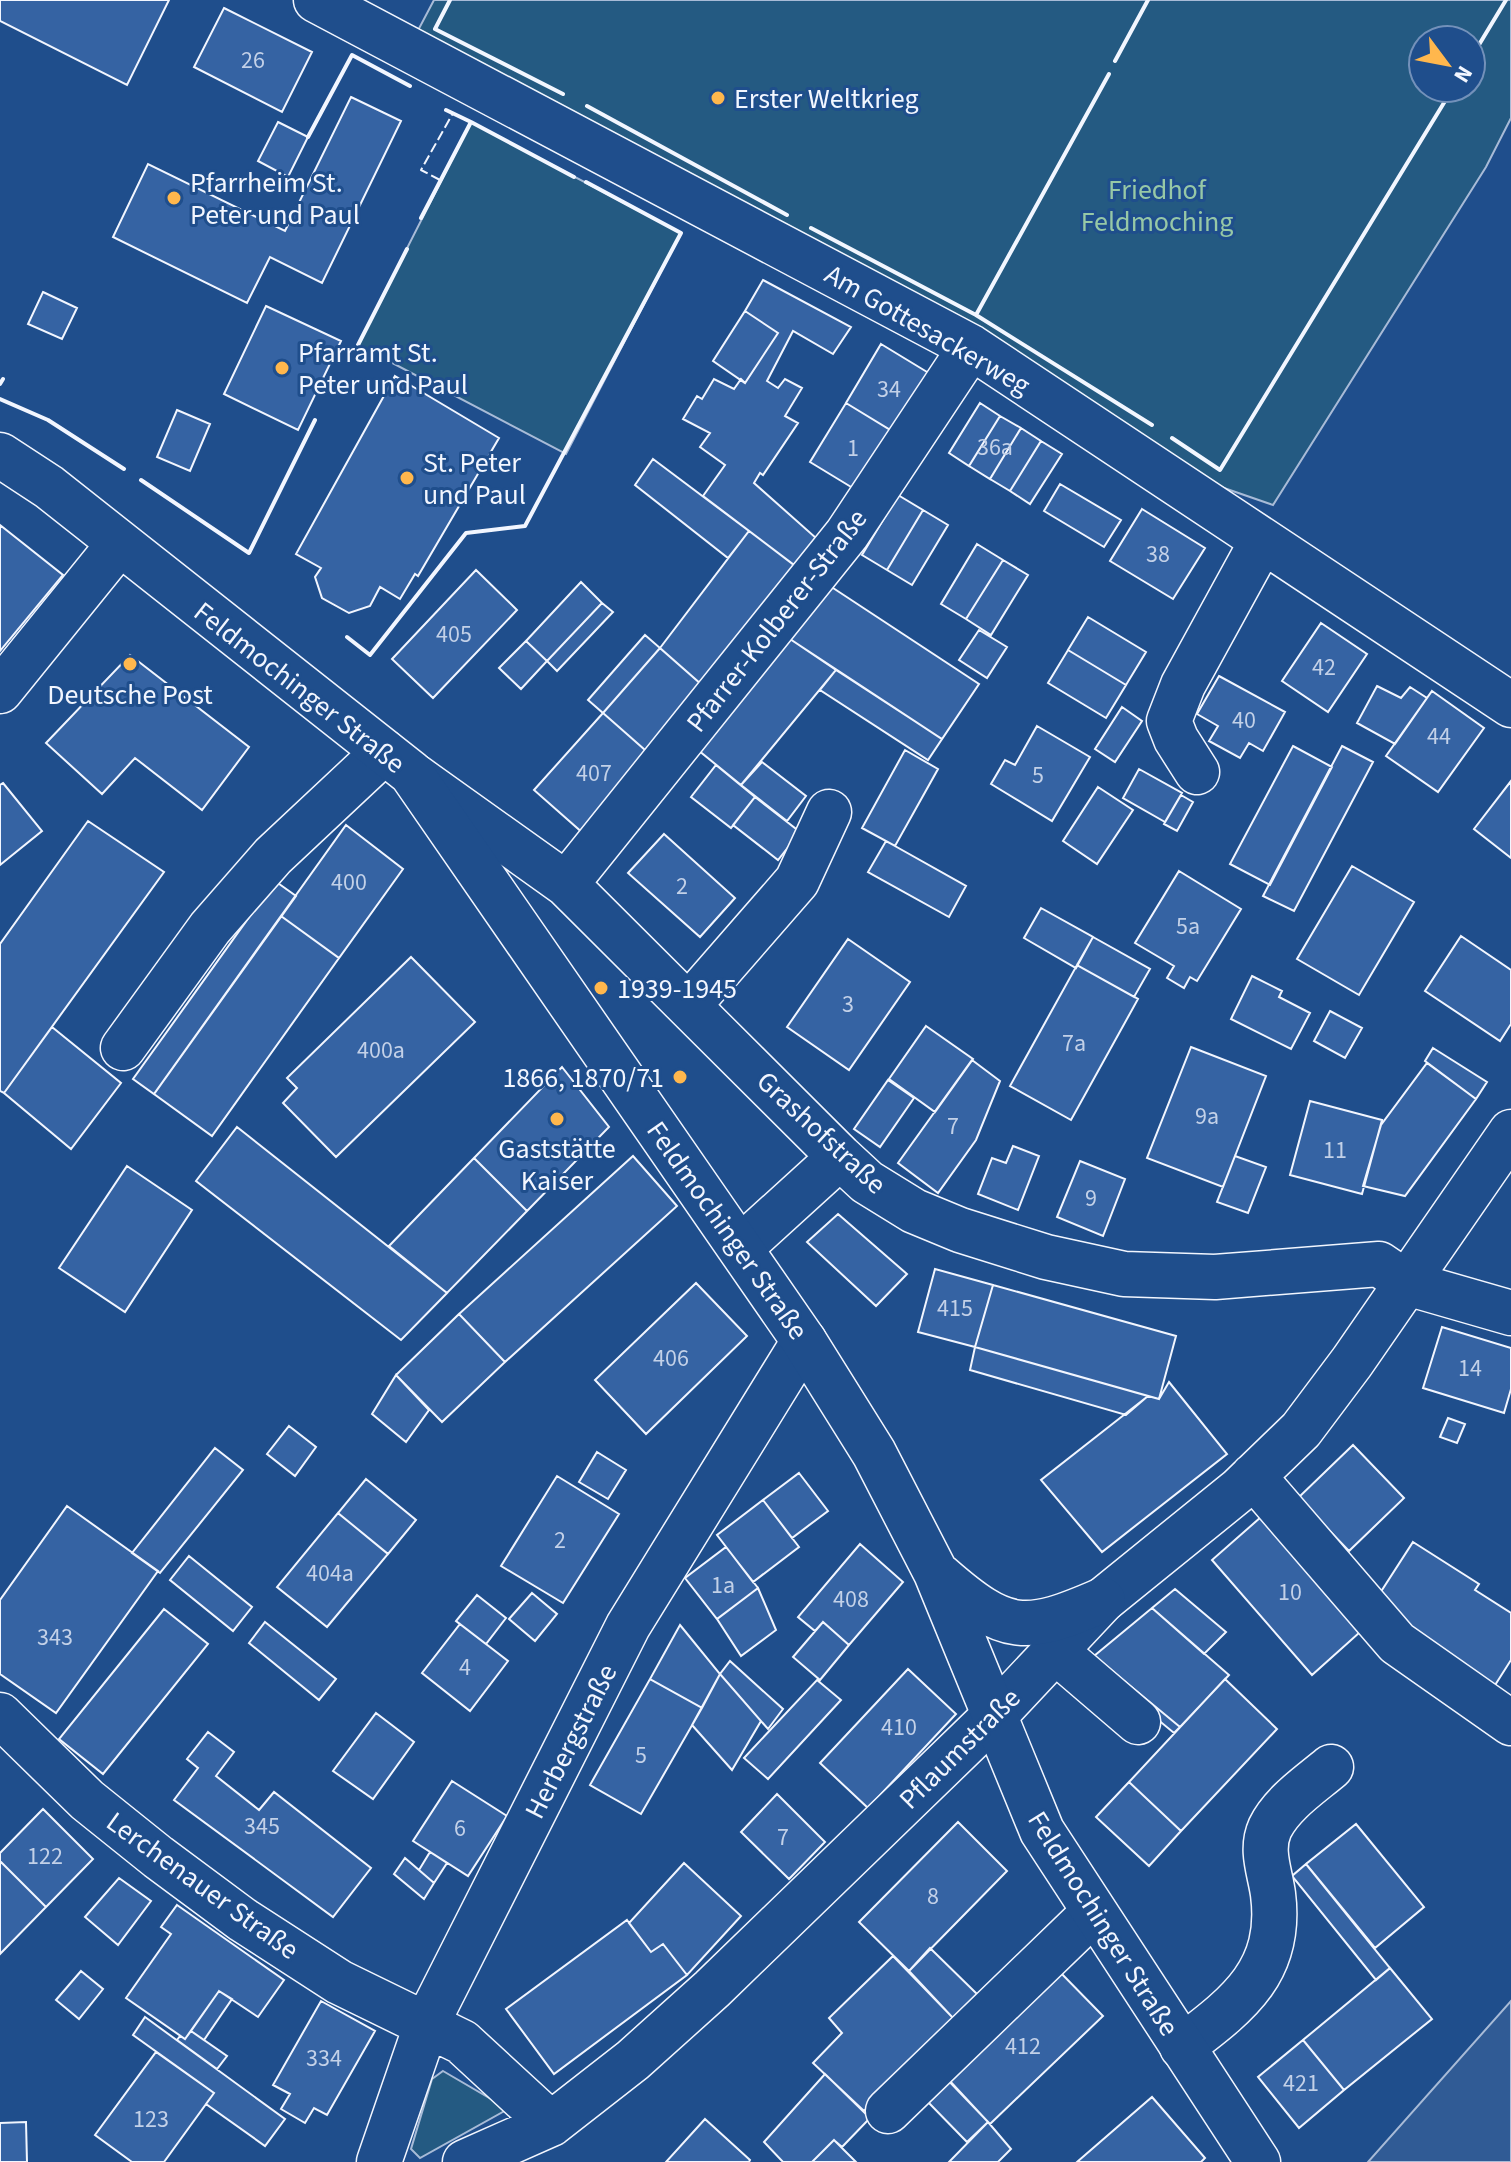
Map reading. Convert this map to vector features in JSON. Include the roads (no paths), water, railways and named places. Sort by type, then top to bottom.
[{"type":"street","name":"Am Gottesackerweg","points":[[316,0],[971,347],[1262,541],[1506,688]]},
{"type":"street","name":"Pfarrer-Kolberer-Straße","points":[[566,884],[847,534],[971,347]]},
{"type":"street","name":"Feldmochinger Straße","points":[[0,455],[49,487],[397,762],[741,1247],[874,1453],[936,1573],[1042,1831],[1258,2162]]},
{"type":"street","points":[[1197,772],[1176,739],[1169,721],[1183,685],[1262,541]]},
{"type":"street","points":[[0,691],[119,544]]},
{"type":"street","points":[[123,1048],[231,904],[273,856],[397,762]]},
{"type":"street","name":"Grashofstraße","points":[[397,762],[566,884],[840,1157],[867,1182],[914,1211],[960,1230],[1046,1257],[1124,1274],[1215,1277],[1379,1264],[1407,1283],[1511,1313]]},
{"type":"street","points":[[689,1005],[797,881],[829,812]]},
{"type":"street","name":"Pflaumstraße","points":[[465,2162],[551,2124],[633,2060],[712,1989],[994,1716],[1103,1600],[1253,1476],[1301,1430],[1511,1132]]},
{"type":"street","points":[[741,1247],[840,1157]]},
{"type":"street","name":"Herbergstraße","points":[[379,2162],[427,2023],[628,1626],[804,1341]]},
{"type":"street","points":[[1253,1476],[1397,1643],[1511,1723]]},
{"type":"street","points":[[936,1573],[993,1615],[1016,1623],[1032,1625],[1103,1600]]},
{"type":"street","points":[[1054,1650],[1138,1722]]},
{"type":"street","name":"Lerchenauer Straße","points":[[0,1715],[87,1800],[243,1920],[339,1982],[462,2042],[551,2124]]},
{"type":"street","points":[[1182,2047],[1242,2001],[1266,1963],[1276,1929],[1265,1854],[1270,1828],[1288,1804],[1331,1767]]},
{"type":"street","points":[[888,2111],[1093,1913]]},
{"type":"place","name":"Erster Weltkrieg","points":[[718,98]]},
{"type":"place","name":"Pfarrheim St. Peter und Paul","points":[[174,198]]},
{"type":"place","name":"Pfarramt St. Peter und Paul","points":[[282,368]]},
{"type":"place","name":"St. Peter und Paul","points":[[407,478]]},
{"type":"place","name":"Deutsche Post","points":[[130,664]]},
{"type":"place","name":"1939-1945","points":[[601,988]]},
{"type":"place","name":"1866, 1870/71","points":[[680,1077]]},
{"type":"place","name":"Gaststätte Kaiser","points":[[557,1119]]},
{"type":"park label","name":"Friedhof Feldmoching","points":[[1157,205]]}]
